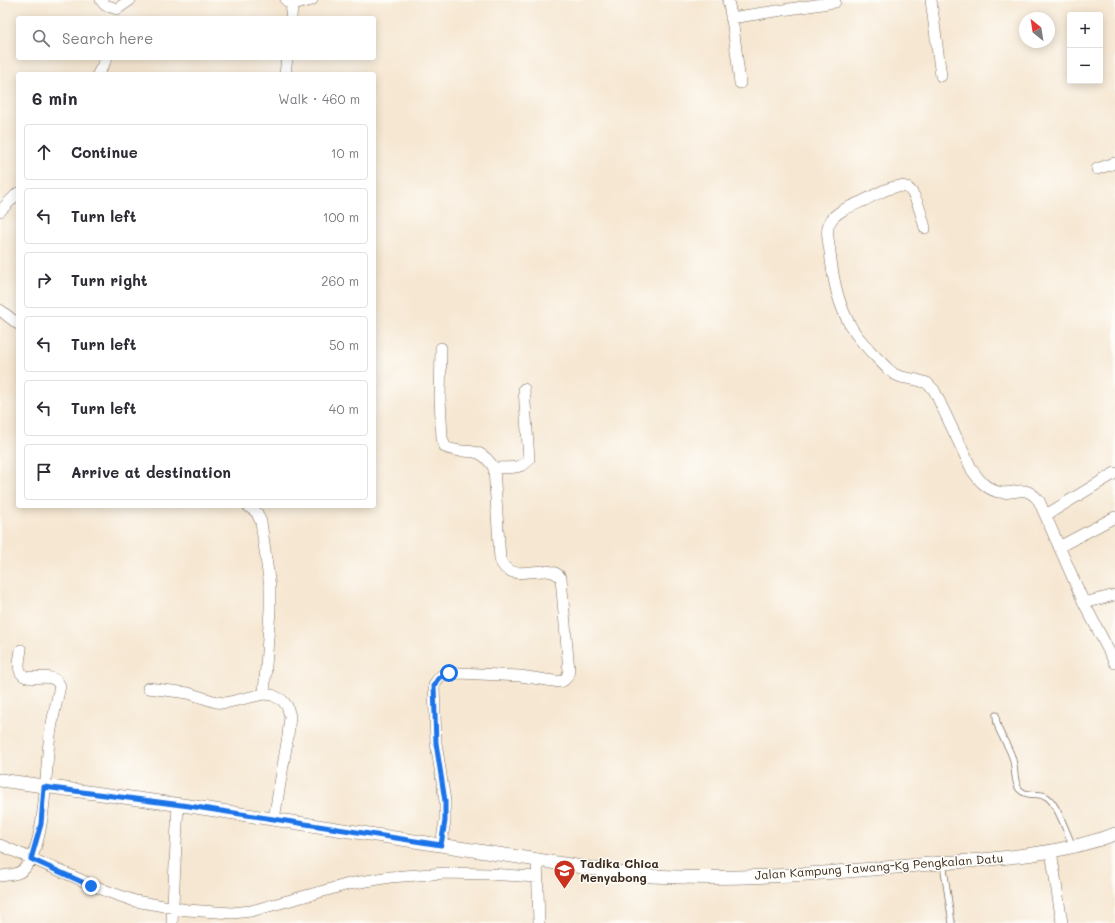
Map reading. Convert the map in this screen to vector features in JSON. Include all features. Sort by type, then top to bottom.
[{"type":"street","points":[[101,0],[105,5],[117,13],[130,0]]},
{"type":"street","points":[[290,16],[289,2],[312,0]]},
{"type":"street","points":[[728,0],[740,83]]},
{"type":"street","points":[[931,0],[941,76]]},
{"type":"street","points":[[731,18],[835,2]]},
{"type":"street","points":[[99,72],[106,60]]},
{"type":"street","points":[[286,72],[287,60]]},
{"type":"street","points":[[1097,169],[1115,163]]},
{"type":"street","points":[[925,228],[912,192],[906,187],[899,186],[891,188],[850,207],[834,217],[829,223],[828,232],[833,277],[844,311],[853,330],[888,369],[901,377],[927,383],[934,390],[972,470],[979,481],[988,488],[1000,492],[1026,491],[1033,493],[1039,500],[1084,603],[1115,663]]},
{"type":"street","points":[[0,211],[16,195]]},
{"type":"street","points":[[0,310],[16,322]]},
{"type":"street","points":[[441,348],[440,399],[442,438],[445,446],[453,450],[471,450],[483,455],[489,460],[494,468],[502,563],[504,568],[512,572],[551,572],[559,575],[561,578],[569,670],[567,677],[560,682],[520,676],[459,673],[442,675],[437,680],[434,686],[436,743],[445,801],[441,845]]},
{"type":"street","points":[[494,468],[521,466],[529,459],[524,389]]},
{"type":"street","points":[[1046,515],[1115,473]]},
{"type":"street","points":[[250,508],[256,513],[261,522],[270,588],[270,610],[264,694]]},
{"type":"street","points":[[1059,547],[1115,518]]},
{"type":"street","points":[[1084,603],[1115,595]]},
{"type":"street","points":[[0,876],[20,872],[25,868],[31,859],[41,824],[49,742],[60,686],[58,682],[49,677],[28,678],[23,676],[20,672],[19,666],[21,650]]},
{"type":"street","points":[[148,688],[188,693],[216,702],[225,703],[264,694],[272,695],[282,700],[287,706],[290,716],[274,819]]},
{"type":"street","name":"Jalan Kampung Tawang-Kg Pengkalan Datu","points":[[0,780],[274,819],[634,875],[699,877],[795,876],[994,859],[1051,851],[1115,834]]},
{"type":"street","points":[[172,923],[178,805]]},
{"type":"street","points":[[0,845],[108,892],[135,901],[187,910],[232,913],[251,911],[349,884],[411,875],[488,874],[538,877]]},
{"type":"street","points":[[1051,851],[1062,923]]},
{"type":"street","points":[[538,860],[539,923]]},
{"type":"lane","points":[[996,715],[996,724],[1012,757],[1016,781],[1020,790],[1027,794],[1046,797],[1053,803],[1073,846]]},
{"type":"lane","points":[[943,863],[952,923]]},
{"type":"place","name":"Tadika Chica Menyabong","points":[[565,890]]},
{"type":"route","points":[[91,886],[31,859],[41,824],[44,787],[189,806],[441,845],[445,821],[445,801],[436,743],[434,686],[442,675],[449,673]]}]
